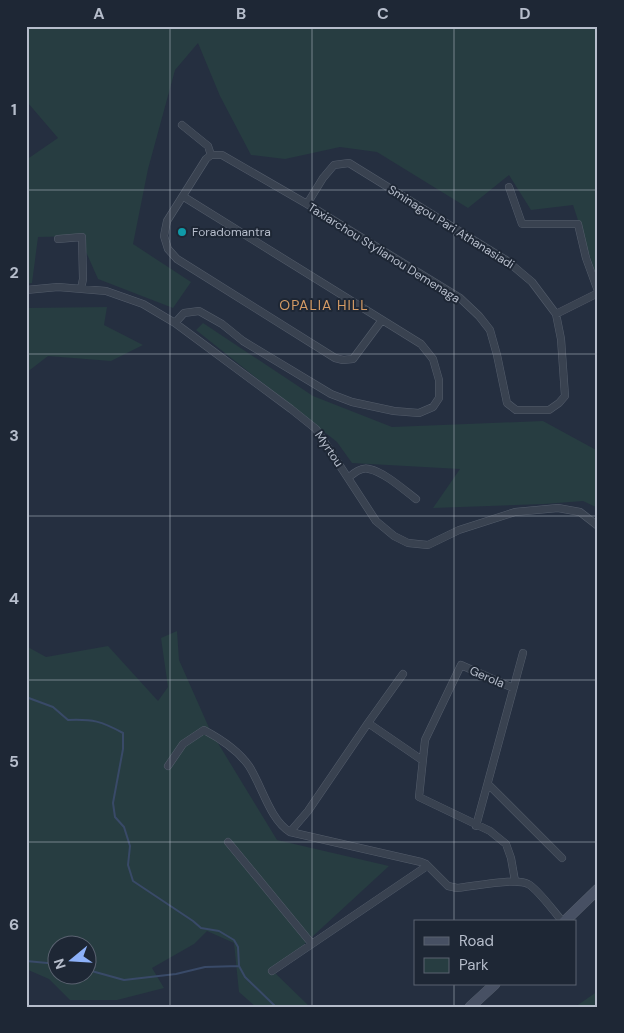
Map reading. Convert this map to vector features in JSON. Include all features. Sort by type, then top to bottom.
[{"type":"street","points":[[182,125],[208,146],[211,154],[167,221],[164,236],[168,249],[177,259],[335,358],[343,360],[353,359],[382,320]]},
{"type":"street","name":"Taxiarchou Stylianou Demenaga","points":[[211,154],[222,155],[307,204],[460,298],[479,316],[490,330],[507,403],[516,410],[549,410]]},
{"type":"street","name":"Sminagou Pari Athanasiadi","points":[[307,204],[323,178],[334,165],[349,163],[506,260],[532,282],[556,314],[561,339],[565,396],[549,410]]},
{"type":"street","points":[[509,187],[522,224],[578,224],[586,258],[598,292],[556,314]]},
{"type":"street","points":[[175,323],[184,313],[199,311],[222,324],[243,341],[331,394],[352,402],[394,411],[419,413],[433,406],[439,398],[439,380],[433,359],[421,344],[184,197]]},
{"type":"street","points":[[58,239],[82,237],[83,279],[81,289]]},
{"type":"street","name":"Myrtou","points":[[26,290],[58,287],[106,291],[143,304],[175,323],[291,408],[316,429],[376,522],[394,536],[408,543],[428,545],[459,530],[486,520],[515,512],[558,508],[580,512],[598,526]]},
{"type":"street","points":[[348,478],[357,470],[368,468],[384,476],[416,499]]},
{"type":"street","points":[[476,826],[523,653]]},
{"type":"street","name":"Gerola","points":[[422,760],[425,740],[461,665],[513,688]]},
{"type":"street","points":[[290,832],[308,811],[403,674]]},
{"type":"street","points":[[368,723],[422,760],[419,797],[476,826],[490,831],[506,844],[511,858],[515,881]]},
{"type":"street","points":[[168,766],[183,744],[204,730],[226,743],[249,765],[279,823],[290,832],[421,862],[448,886],[457,888],[515,881],[526,882],[561,920]]},
{"type":"street","points":[[488,784],[562,858]]},
{"type":"street","points":[[228,842],[312,944]]},
{"type":"street","points":[[272,971],[427,866]]},
{"type":"street","points":[[565,920],[598,889]]},
{"type":"street","points":[[470,1007],[493,986]]},
{"type":"green space","points":[[26,26],[598,26],[598,281],[573,205],[531,210],[509,175],[468,208],[377,152],[340,147],[285,159],[251,155],[220,96],[198,43],[175,70],[148,169],[133,244],[191,282],[173,308],[98,279],[79,236],[38,237],[32,283],[26,284],[26,160],[58,138],[28,103]]},
{"type":"green space","points":[[107,307],[104,325],[143,345],[111,361],[48,356],[26,373],[26,308]]},
{"type":"green space","points":[[203,323],[313,396],[392,427],[543,421],[598,451],[598,508],[583,501],[433,508],[460,469],[352,463],[337,442],[196,330]]},
{"type":"green space","points":[[177,631],[179,660],[210,730],[277,840],[389,866],[274,972],[309,1006],[315,1007],[256,1007],[239,992],[234,943],[207,931],[194,944],[152,968],[164,988],[117,1000],[70,1000],[56,986],[98,986],[98,936],[48,936],[48,979],[26,969],[26,646],[46,657],[108,646],[158,701],[168,687],[161,638]]},
{"type":"green space","points":[[598,991],[598,1007],[575,1007]]},
{"type":"waterway","points":[[26,697],[53,707],[68,720],[97,722],[123,733],[123,749],[113,803],[115,817],[124,827],[130,846],[128,865],[133,881],[201,928],[219,931],[234,940],[238,947],[239,966],[245,977],[276,1007]]},
{"type":"waterway","points":[[26,961],[48,963]]},
{"type":"waterway","points":[[98,973],[124,980],[176,974],[205,967],[239,966]]},
{"type":"place","name":"Foradomantra","points":[[182,232]]},
{"type":"district","name":"OPALIA HILL","points":[[324,305]]}]
